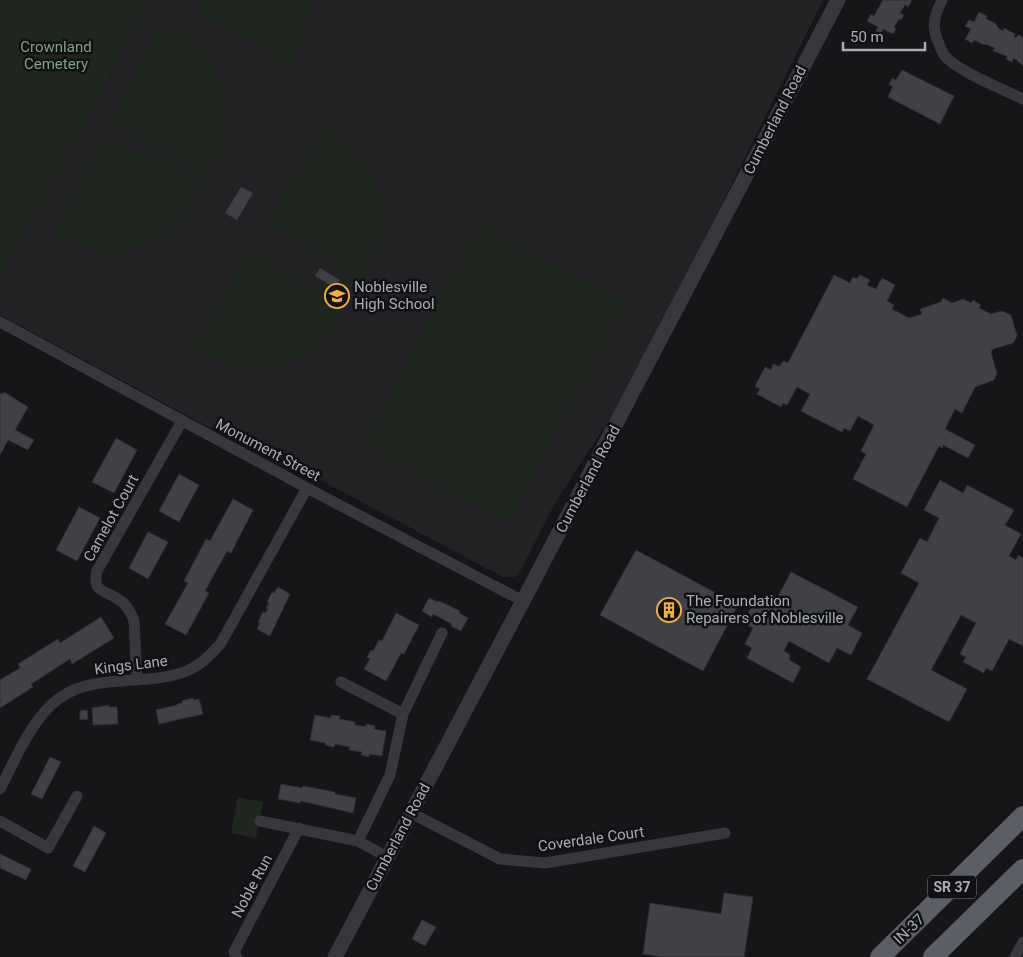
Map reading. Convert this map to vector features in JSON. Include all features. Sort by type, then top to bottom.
[{"type":"highway","name":"IN-37","points":[[880,957],[1023,816]]},
{"type":"highway","name":"SR 37","points":[[933,957],[1023,869]]},
{"type":"street","name":"Cumberland Road","points":[[335,957],[838,0]]},
{"type":"street","points":[[942,0],[936,12],[934,24],[935,34],[944,54],[953,63],[966,71],[1023,98]]},
{"type":"street","name":"Monument Street","points":[[0,322],[307,488],[523,601]]},
{"type":"street","name":"Camelot Court","points":[[137,680],[134,621],[132,615],[128,608],[118,599],[100,590],[95,579],[97,571],[182,420]]},
{"type":"street","name":"Kings Lane","points":[[0,789],[35,724],[52,704],[65,695],[94,684],[168,676],[190,670],[204,661],[220,643],[307,488]]},
{"type":"street","points":[[358,841],[390,775],[403,714],[442,633]]},
{"type":"street","points":[[341,682],[403,714]]},
{"type":"street","points":[[0,821],[48,848],[77,796]]},
{"type":"street","name":"Coverdale Court","points":[[411,813],[500,859],[545,863],[725,833]]},
{"type":"street","points":[[260,821],[358,841],[387,857]]},
{"type":"street","name":"Noble Run","points":[[237,957],[234,952],[299,828]]},
{"type":"street","points":[[1015,957],[1023,942]]},
{"type":"shaded area","name":"Noblesville High School","points":[[151,0],[823,0],[715,218],[616,409],[555,503],[520,572],[515,577],[503,577],[292,465],[214,430],[0,315],[0,278]]},
{"type":"green space","name":"Crownland Cemetery","points":[[0,0],[151,0],[0,278]]},
{"type":"green space","points":[[197,0],[310,0],[305,34],[291,66],[198,12]]},
{"type":"green space","points":[[158,25],[175,29],[188,40],[213,69],[221,86],[225,104],[226,123],[224,141],[207,175],[115,127],[112,116]]},
{"type":"green space","points":[[324,127],[344,140],[360,156],[372,174],[380,194],[383,216],[381,237],[374,259],[362,280],[272,226],[270,216]]},
{"type":"green space","points":[[109,138],[205,180],[194,204],[179,223],[162,238],[142,248],[121,252],[98,252],[75,246],[51,235],[97,144]]},
{"type":"green space","points":[[480,223],[626,303],[508,523],[363,443]]},
{"type":"green space","points":[[256,254],[346,309],[325,339],[301,357],[290,362],[266,367],[242,368],[225,365],[192,347],[246,257]]},
{"type":"green space","points":[[238,797],[263,802],[256,838],[231,833]]},
{"type":"building","points":[[883,0],[912,0],[908,7],[905,5],[900,13],[904,15],[894,27],[896,29],[893,34],[883,29],[881,34],[876,31],[878,27],[867,21],[871,14],[874,16]]},
{"type":"building","points":[[979,12],[987,16],[986,19],[995,23],[1003,31],[1004,28],[1015,34],[1014,37],[1016,38],[1018,35],[1023,37],[1023,66],[1014,58],[1012,62],[1006,59],[1007,56],[993,51],[995,48],[974,40],[972,43],[965,39],[971,29],[965,26],[969,20],[974,22]]},
{"type":"building","points":[[902,70],[954,96],[940,124],[888,97],[893,86],[889,85],[892,78],[896,80]]},
{"type":"building","points":[[241,187],[253,193],[237,220],[225,213]]},
{"type":"building","points":[[320,268],[340,280],[335,288],[315,276]]},
{"type":"building","points":[[834,275],[850,283],[852,278],[858,278],[860,275],[870,280],[867,285],[876,289],[882,278],[895,285],[887,301],[894,305],[892,309],[909,318],[922,314],[920,309],[941,302],[943,298],[952,303],[963,299],[971,303],[973,300],[981,305],[979,308],[991,314],[1002,311],[1011,315],[1017,336],[1013,343],[993,349],[991,352],[997,374],[994,380],[975,387],[962,413],[955,409],[945,429],[975,445],[968,458],[943,445],[942,448],[939,446],[907,507],[853,479],[866,454],[861,451],[874,425],[858,416],[850,431],[844,428],[842,432],[801,411],[810,394],[797,387],[787,405],[783,403],[781,407],[757,394],[760,389],[755,386],[765,367],[771,370],[773,364],[780,366],[783,361],[788,363]]},
{"type":"building","points":[[4,392],[28,407],[15,430],[34,440],[28,450],[8,440],[0,455],[0,393],[3,394]]},
{"type":"building","points":[[116,438],[137,450],[114,493],[92,482]]},
{"type":"building","points":[[179,474],[199,485],[179,522],[159,511]]},
{"type":"building","points":[[940,480],[963,493],[967,485],[1014,510],[1005,525],[1021,534],[1009,556],[1016,560],[1018,555],[1023,558],[1023,646],[1009,639],[992,671],[986,668],[984,673],[963,662],[966,657],[960,654],[976,623],[961,615],[931,670],[967,689],[949,722],[867,679],[919,583],[901,573],[920,538],[927,542],[939,518],[924,510]]},
{"type":"building","points":[[233,499],[253,510],[231,553],[227,551],[205,591],[209,593],[186,635],[165,624],[188,583],[184,581],[206,539],[210,541]]},
{"type":"building","points":[[79,507],[100,518],[77,561],[56,550]]},
{"type":"building","points":[[148,532],[168,542],[148,579],[129,568]]},
{"type":"building","name":"The Foundation Repairers of Noblesville","points":[[636,550],[738,605],[703,671],[600,615]]},
{"type":"building","points":[[791,572],[858,607],[848,625],[862,633],[851,655],[837,648],[829,663],[789,641],[784,651],[790,655],[789,660],[801,667],[793,683],[747,658],[752,648],[745,644],[753,628],[743,623],[756,598],[773,606]]},
{"type":"building","points":[[278,587],[290,594],[270,636],[257,629],[260,623],[258,622],[263,612],[265,613],[268,609],[266,608],[269,603],[267,602],[272,592],[274,593]]},
{"type":"building","points":[[429,598],[460,611],[459,613],[468,618],[461,631],[433,614],[432,617],[422,611]]},
{"type":"building","points":[[396,613],[419,625],[404,654],[401,653],[386,681],[364,669],[370,659],[367,657],[371,650],[373,651],[379,640],[382,641]]},
{"type":"building","points":[[101,617],[114,638],[72,664],[70,659],[31,684],[33,687],[0,708],[0,680],[20,668],[18,664],[58,639],[60,643]]},
{"type":"building","points":[[193,698],[194,700],[199,699],[203,714],[159,724],[156,710],[177,705],[182,703],[182,701]]},
{"type":"building","points":[[109,705],[109,707],[117,707],[118,724],[93,725],[92,708]]},
{"type":"building","points":[[87,710],[88,719],[80,720],[80,711]]},
{"type":"building","points":[[315,715],[331,718],[331,715],[340,716],[339,719],[355,722],[355,725],[366,727],[366,724],[375,726],[374,729],[386,731],[382,756],[369,754],[369,757],[361,755],[362,752],[349,750],[350,747],[335,744],[334,747],[325,745],[326,743],[310,740]]},
{"type":"building","points":[[50,757],[61,762],[42,799],[31,794]]},
{"type":"building","points":[[281,784],[302,788],[303,786],[356,798],[353,813],[301,801],[300,803],[278,799]]},
{"type":"building","points":[[94,826],[106,833],[85,872],[73,866]]},
{"type":"building","points":[[0,854],[31,869],[26,880],[0,868]]},
{"type":"building","points":[[724,893],[753,897],[744,957],[664,957],[643,954],[650,903],[721,914]]},
{"type":"building","points":[[422,920],[436,927],[425,946],[412,939]]},
{"type":"place","name":"Noblesville High School","points":[[337,296]]},
{"type":"place","name":"The Foundation Repairers of Noblesville","points":[[669,610]]}]
